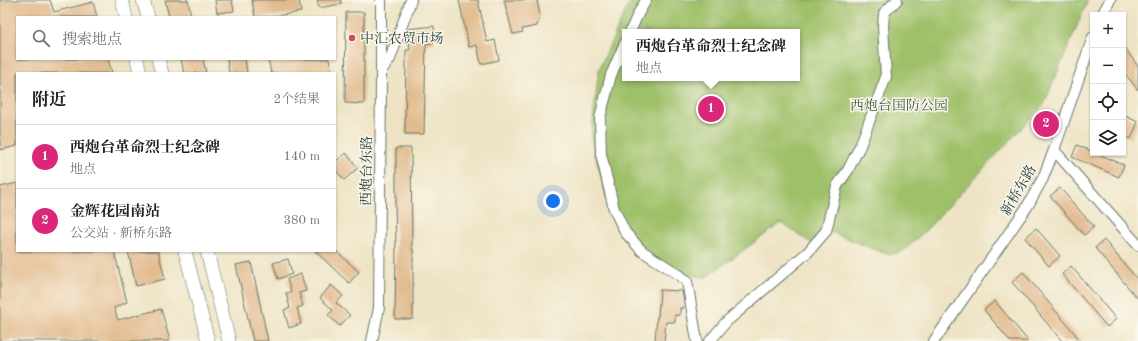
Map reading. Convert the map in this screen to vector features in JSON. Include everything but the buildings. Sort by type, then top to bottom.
[{"type":"main road","points":[[122,0],[126,16]]},
{"type":"main road","points":[[144,0],[148,16]]},
{"type":"main road","points":[[137,60],[140,72]]},
{"type":"main road","points":[[158,60],[162,72]]},
{"type":"main road","points":[[185,252],[208,341]]},
{"type":"main road","points":[[207,252],[229,341]]},
{"type":"street","name":"西炮台东路","points":[[372,341],[379,308],[381,0]]},
{"type":"street","points":[[381,71],[390,59],[411,0]]},
{"type":"street","points":[[631,29],[646,0]]},
{"type":"street","points":[[710,341],[726,322],[808,252],[826,231],[837,186],[848,170],[860,146],[886,77],[882,26],[884,13],[897,0]]},
{"type":"street","points":[[1104,12],[1110,0]]},
{"type":"street","name":"新桥东路","points":[[934,341],[1027,207],[1043,178],[1090,46]]},
{"type":"street","points":[[622,50],[611,75],[600,118],[601,154],[614,209],[625,232],[642,251],[687,281],[697,341]]},
{"type":"street","points":[[1054,150],[1138,245]]},
{"type":"green space","name":"西炮台国防公园","points":[[633,0],[1088,0],[1044,104],[926,230],[902,252],[891,254],[881,252],[831,232],[814,245],[781,223],[706,277],[670,273],[624,238],[612,219],[591,137],[599,69],[627,8]]},
{"type":"place","name":"中汇农贸市场","points":[[352,38]]},
{"type":"place","name":"西炮台革命烈士纪念碑","points":[[711,109]]},
{"type":"place","name":"金辉花园南站","points":[[1046,124]]}]
